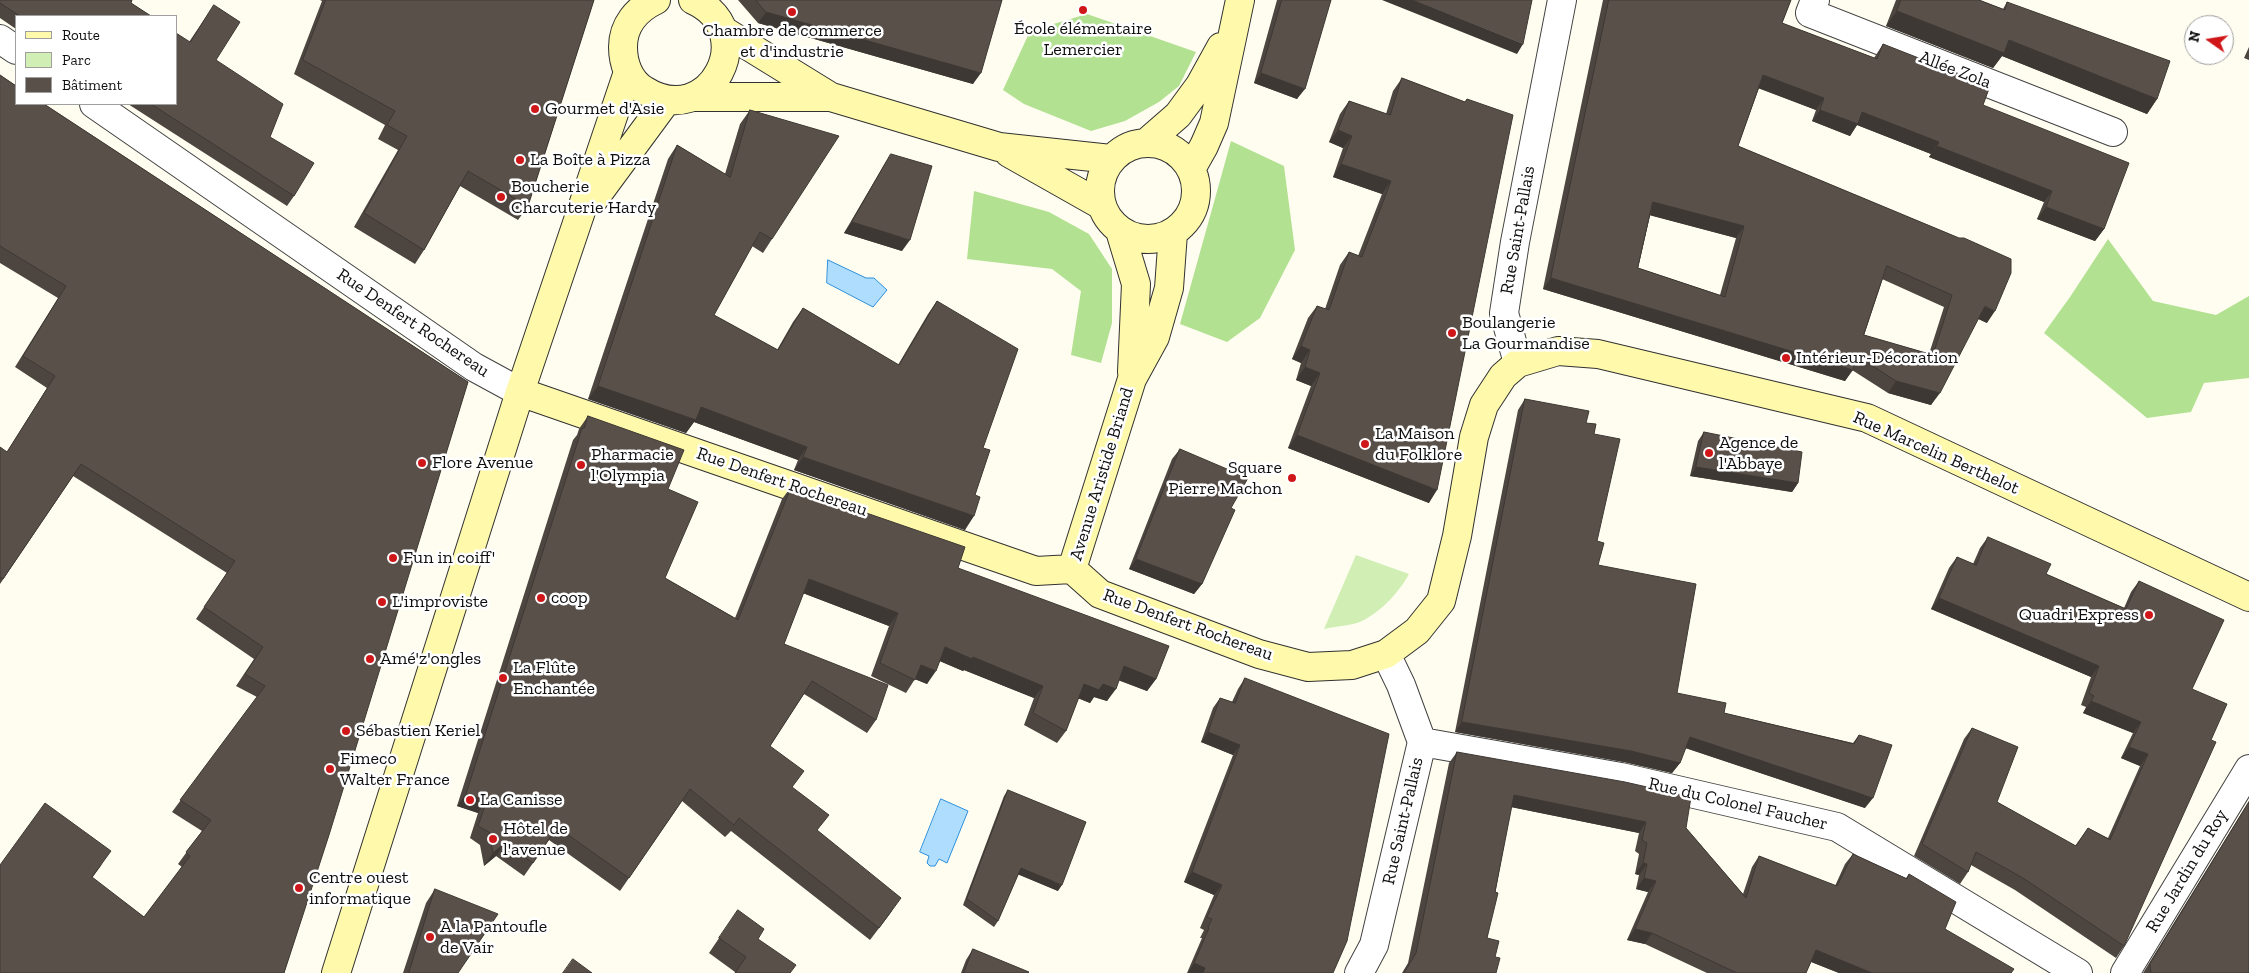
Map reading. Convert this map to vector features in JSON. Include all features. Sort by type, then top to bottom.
[{"type":"main road","points":[[656,0],[637,8],[626,28],[623,43],[623,58],[628,72],[640,87],[656,98],[675,100],[695,96],[831,97]]},
{"type":"main road","points":[[695,96],[711,86],[722,70],[726,51],[724,31],[715,16],[699,1]]},
{"type":"main road","points":[[1147,142],[1178,116],[1200,85],[1237,11]]},
{"type":"main road","points":[[1191,169],[1214,123],[1237,11]]},
{"type":"main road","points":[[724,31],[831,97],[999,147],[1111,159]]},
{"type":"main road","points":[[336,973],[520,392],[628,72]]},
{"type":"main road","points":[[579,219],[667,100]]},
{"type":"main road","points":[[1147,142],[1173,149],[1183,157],[1191,169],[1196,183],[1196,197],[1192,211],[1184,223],[1173,233],[1160,238],[1146,240],[1132,237],[1120,231],[1108,219],[1101,205],[1099,189],[1102,173],[1111,159],[1121,150],[1133,144],[1147,142]]},
{"type":"main road","points":[[999,147],[1101,205]]},
{"type":"main road","name":"Avenue Aristide Briand","points":[[1120,231],[1136,284],[1132,379]]},
{"type":"main road","name":"Avenue Aristide Briand","points":[[1072,569],[1132,379],[1155,337],[1169,288],[1173,233]]},
{"type":"main road","name":"Rue Marcelin Berthelot","points":[[1518,363],[1558,351],[1598,354],[1867,418],[2249,598]]},
{"type":"main road","points":[[1386,654],[1417,631],[1442,601],[1457,536],[1470,452],[1484,405],[1503,376],[1518,363]]},
{"type":"main road","name":"Rue Denfert Rochereau","points":[[520,392],[1036,570],[1072,569],[1100,594],[1259,654],[1308,667],[1352,665],[1386,654]]},
{"type":"street","name":"Rue Saint-Pallais","points":[[1518,363],[1504,313],[1515,242],[1562,0]]},
{"type":"street","name":"Allée Zola","points":[[1815,0],[1810,13],[2113,132]]},
{"type":"street","points":[[0,39],[15,49]]},
{"type":"street","name":"Rue Denfert Rochereau","points":[[95,105],[474,367],[520,392]]},
{"type":"street","name":"Rue Saint-Pallais","points":[[1359,973],[1374,946],[1422,742],[1401,685],[1386,654]]},
{"type":"street","name":"Rue du Colonel Faucher","points":[[1422,742],[1621,777],[1837,827],[2078,973]]},
{"type":"street","name":"Rue Jardin du Roy","points":[[2125,973],[2249,768]]},
{"type":"green space","points":[[1087,14],[1196,52],[1179,86],[1159,102],[1125,121],[1091,131],[1024,104],[1003,90],[1030,31]]},
{"type":"green space","points":[[1231,141],[1284,166],[1295,250],[1260,318],[1227,342],[1180,324]]},
{"type":"green space","points":[[974,191],[1049,212],[1089,234],[1112,269],[1112,323],[1101,363],[1071,355],[1081,291],[1052,269],[967,259]]},
{"type":"green space","points":[[2108,239],[2153,301],[2216,315],[2249,296],[2249,378],[2204,383],[2191,412],[2147,418],[2044,333]]},
{"type":"green space","points":[[1356,555],[1409,574],[1389,601],[1369,617],[1353,624],[1324,629]]},
{"type":"water","points":[[828,260],[866,278],[874,278],[887,290],[873,307],[827,283]]},
{"type":"water","points":[[941,799],[968,811],[947,863],[939,859],[935,866],[930,866],[927,863],[929,856],[920,852]]},
{"type":"building","points":[[0,0],[132,0],[131,3],[149,15],[18,15],[0,3]]},
{"type":"building","points":[[326,0],[594,0],[528,206],[468,171],[424,250],[364,213],[407,136],[387,125],[395,111],[303,60]]},
{"type":"building","points":[[756,0],[1002,0],[981,73],[766,12]]},
{"type":"building","points":[[1282,0],[1331,0],[1305,89],[1261,73]]},
{"type":"building","points":[[1413,0],[1532,0],[1523,44]]},
{"type":"building","points":[[1609,0],[1791,0],[1782,23],[1877,59],[1883,44],[1990,86],[1983,105],[2129,163],[2104,229],[2046,207],[2052,191],[1937,146],[1939,142],[1862,112],[1858,124],[1820,110],[1824,98],[1763,75],[1738,146],[2011,259],[2011,273],[1995,311],[1985,306],[1940,393],[1896,381],[1857,356],[1853,370],[1551,278]],"holes":[[[1653,202],[1744,226],[1725,297],[1638,268]],[[1887,266],[1952,295],[1933,355],[1864,335]]]},
{"type":"building","points":[[1901,0],[1979,0],[2005,10],[2007,2],[2170,61],[2157,99],[2009,40],[2004,53],[1897,11]]},
{"type":"building","points":[[214,5],[240,22],[216,60],[283,104],[270,137],[314,163],[294,196],[153,105],[178,105],[178,34],[190,42]]},
{"type":"building","points":[[0,75],[15,85],[15,105],[46,105],[468,382],[329,835],[284,973],[0,973],[0,865],[45,803],[111,851],[92,877],[144,917],[190,856],[186,852],[211,820],[180,800],[265,686],[245,674],[263,647],[204,607],[235,561],[81,464],[3,579],[0,577],[0,447],[7,452],[55,376],[23,356],[66,286],[0,246]]},
{"type":"building","points":[[1402,78],[1465,102],[1467,99],[1513,115],[1437,490],[1297,435],[1320,373],[1305,367],[1310,350],[1301,346],[1317,306],[1329,310],[1349,252],[1362,257],[1391,181],[1341,164],[1352,136],[1338,130],[1349,101],[1390,115]]},
{"type":"building","points":[[750,110],[839,136],[772,239],[760,232],[714,315],[778,350],[803,308],[899,365],[937,301],[1018,349],[983,448],[990,450],[975,495],[980,497],[974,516],[803,457],[807,447],[701,407],[696,420],[598,386],[677,145],[730,177]]},
{"type":"building","points":[[891,154],[932,166],[910,240],[852,222]]},
{"type":"building","points":[[1525,399],[1589,411],[1586,423],[1596,424],[1594,434],[1620,439],[1597,541],[1604,543],[1598,565],[1696,584],[1677,693],[1726,703],[1724,713],[1854,744],[1859,735],[1892,745],[1873,798],[1690,737],[1680,763],[1631,751],[1462,722]]},
{"type":"building","points":[[588,416],[684,450],[668,489],[698,502],[665,578],[738,620],[791,487],[965,547],[958,568],[1169,646],[1156,679],[1124,666],[1116,689],[1103,684],[1099,690],[1084,684],[1066,731],[1033,713],[1043,686],[973,657],[972,659],[945,647],[936,671],[921,665],[915,680],[880,663],[898,613],[809,579],[784,644],[888,685],[876,720],[812,681],[770,746],[804,771],[792,787],[829,815],[817,830],[901,898],[879,928],[739,818],[734,825],[690,789],[629,878],[557,827],[533,863],[505,843],[493,853],[489,832],[478,826],[487,800],[466,794],[582,428],[584,428]]},
{"type":"building","points":[[1704,432],[1802,452],[1798,483],[1696,467]]},
{"type":"building","points":[[1180,449],[1248,478],[1231,508],[1235,510],[1202,584],[1136,559]]},
{"type":"building","points":[[1988,537],[2051,564],[2046,574],[2126,609],[2139,581],[2224,620],[2192,689],[2227,704],[2211,740],[2216,742],[2124,946],[2023,878],[1976,852],[1968,872],[1922,844],[1972,728],[2018,747],[1997,802],[2076,846],[2088,828],[2110,840],[2148,754],[2129,747],[2141,722],[2091,701],[2094,696],[2089,693],[2099,666],[1939,598],[1957,557],[1976,565]]},
{"type":"building","points":[[1245,678],[1389,734],[1347,941],[1333,973],[1203,973],[1205,968],[1194,963],[1212,919],[1207,917],[1222,885],[1192,872],[1240,745],[1208,732],[1220,698],[1235,703]]},
{"type":"building","points":[[1457,752],[1625,782],[1691,797],[1686,828],[1746,898],[1759,856],[1837,886],[1853,854],[1907,879],[1909,874],[1956,902],[1945,929],[2014,969],[2011,973],[1872,973],[1816,950],[1806,973],[1737,973],[1652,933],[1635,929],[1656,881],[1644,878],[1647,864],[1643,863],[1647,843],[1642,840],[1646,822],[1514,795],[1495,892],[1498,893],[1487,938],[1499,941],[1495,957],[1500,958],[1496,973],[1404,973],[1416,953]]},
{"type":"building","points":[[1008,790],[1086,822],[1062,885],[1021,868],[998,921],[967,899]]},
{"type":"building","points":[[2249,802],[2249,973],[2151,973],[2150,964]]},
{"type":"building","points":[[435,889],[498,914],[458,973],[409,973]]},
{"type":"building","points":[[738,910],[764,929],[758,939],[796,965],[790,973],[735,973],[746,957],[719,938]]},
{"type":"building","points":[[973,949],[1029,972],[964,973]]},
{"type":"building","points":[[573,959],[592,973],[563,973]]},
{"type":"place","name":"École élémentaire Lemercier","points":[[1083,10]]},
{"type":"place","name":"Chambre de commerce et d'industrie","points":[[792,12]]},
{"type":"place","name":"Gourmet d'Asie","points":[[535,109]]},
{"type":"place","name":"La Boîte à Pizza","points":[[520,160]]},
{"type":"place","name":"Boucherie Charcuterie Hardy","points":[[501,197]]},
{"type":"place","name":"Boulangerie La Gourmandise","points":[[1452,333]]},
{"type":"place","name":"Intérieur-Décoration","points":[[1786,358]]},
{"type":"place","name":"La Maison du Folklore","points":[[1365,444]]},
{"type":"place","name":"Agence de l'Abbaye","points":[[1709,453]]},
{"type":"place","name":"Flore Avenue","points":[[422,463]]},
{"type":"place","name":"Pharmacie l'Olympia","points":[[581,465]]},
{"type":"place","name":"Square Pierre Machon","points":[[1292,478]]},
{"type":"place","name":"Fun in coiff'","points":[[393,558]]},
{"type":"place","name":"coop","points":[[541,598]]},
{"type":"place","name":"L'improviste","points":[[382,602]]},
{"type":"place","name":"Quadri Express","points":[[2149,615]]},
{"type":"place","name":"Amé'z'ongles","points":[[370,659]]},
{"type":"place","name":"La Flûte Enchantée","points":[[503,678]]},
{"type":"place","name":"Sébastien Keriel","points":[[346,731]]},
{"type":"place","name":"Fimeco Walter France","points":[[330,769]]},
{"type":"place","name":"La Canisse","points":[[470,800]]},
{"type":"place","name":"Hôtel de l'avenue","points":[[493,839]]},
{"type":"place","name":"Centre ouest informatique","points":[[299,888]]},
{"type":"place","name":"A la Pantoufle de Vair","points":[[430,937]]}]
